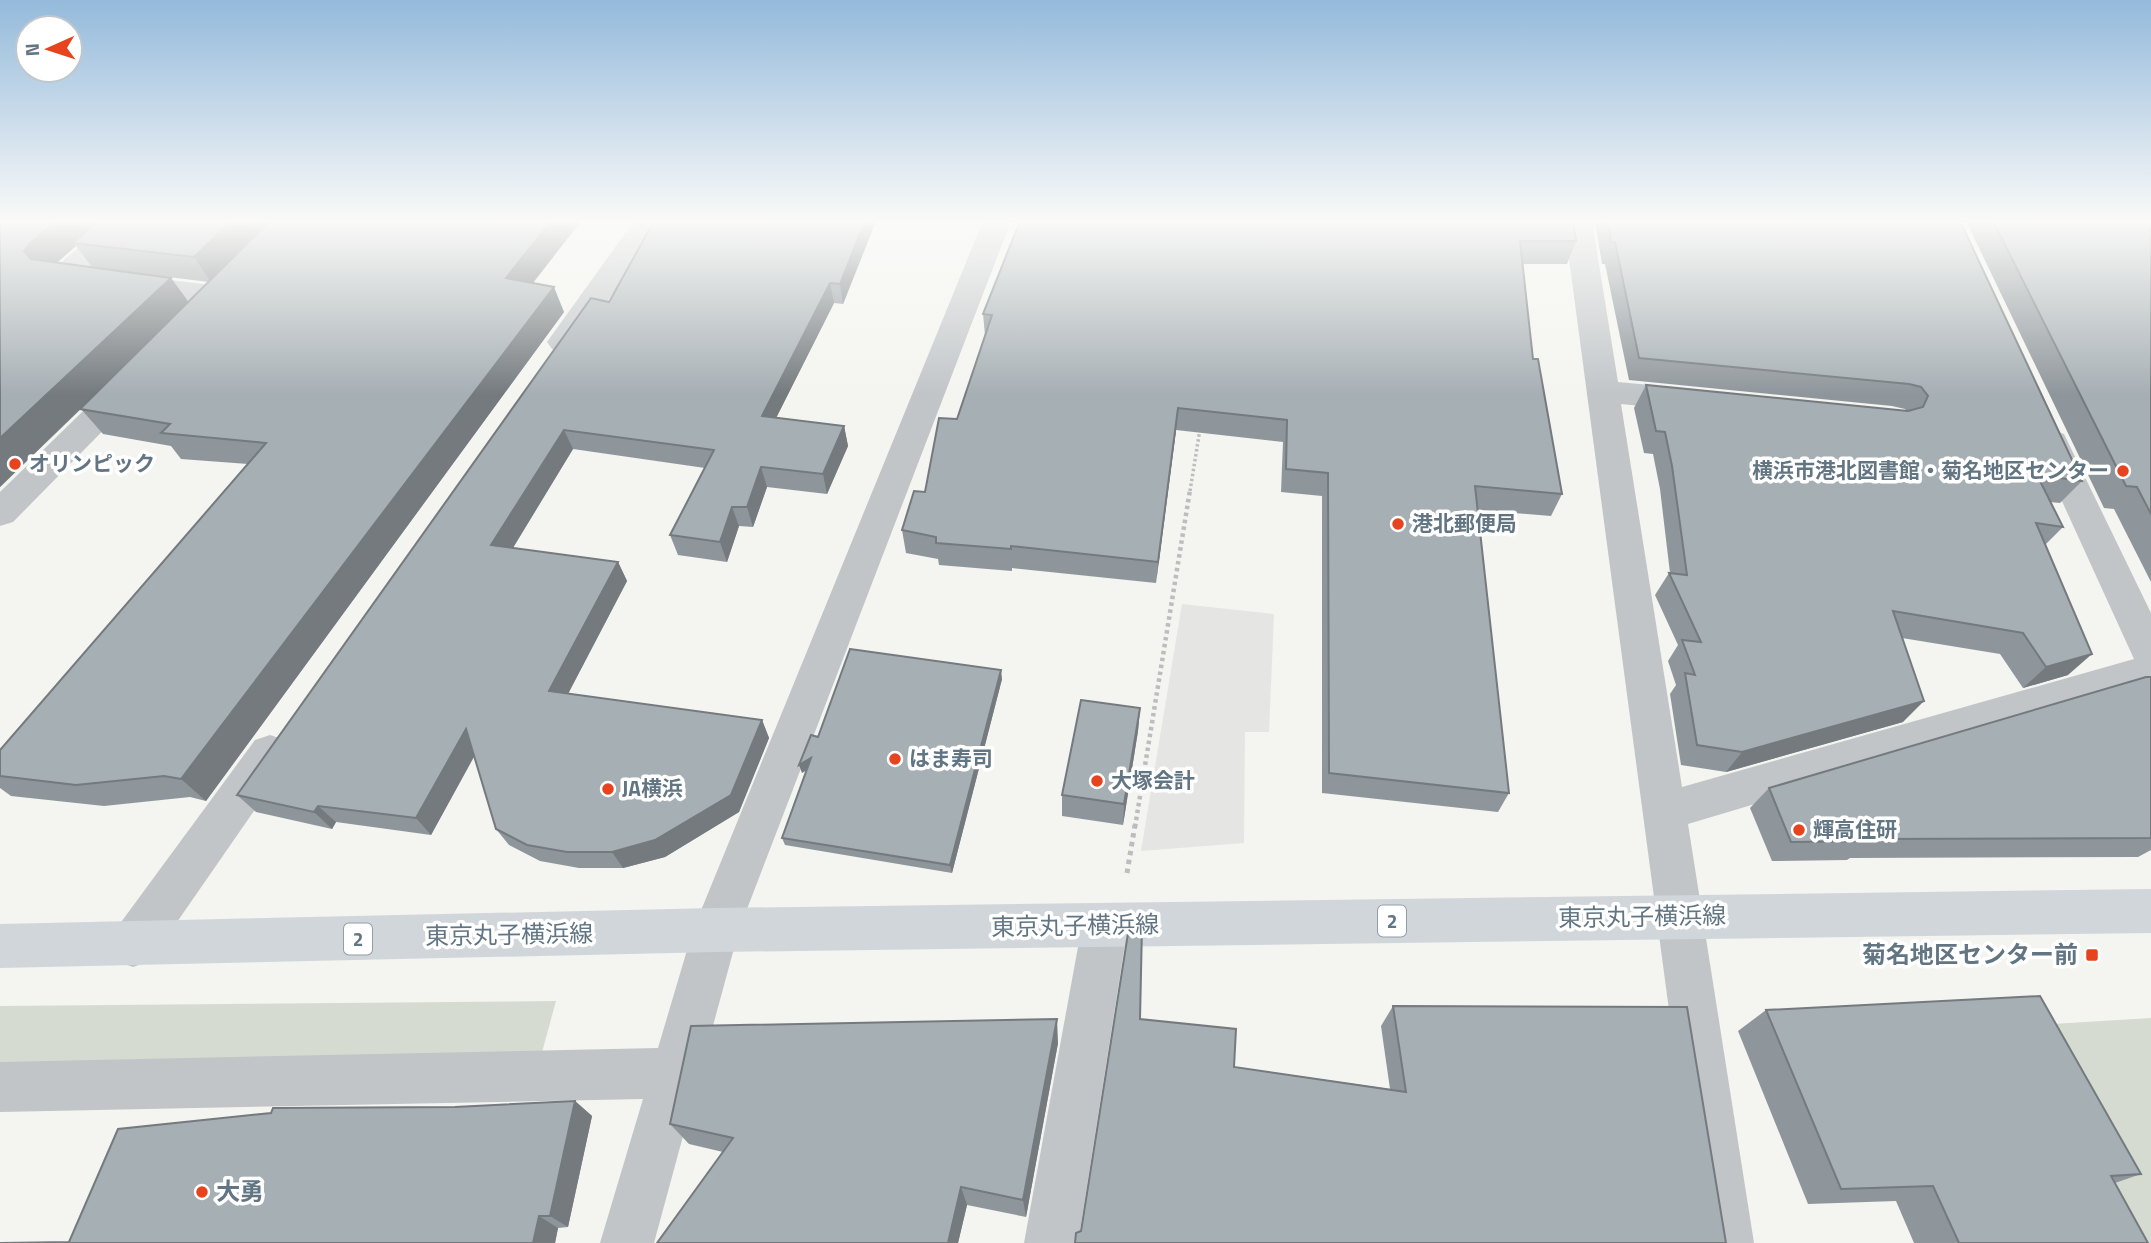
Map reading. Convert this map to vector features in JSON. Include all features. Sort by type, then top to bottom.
[{"type":"main road","name":"東京丸子横浜線","points":[[0,946],[716,930],[2151,911]]},
{"type":"street","points":[[112,279],[229,286],[191,323]]},
{"type":"street","points":[[544,368],[608,279]]},
{"type":"street","points":[[627,1243],[716,930],[974,279]]},
{"type":"street","points":[[1586,279],[1727,1243]]},
{"type":"street","points":[[0,513],[153,361]]},
{"type":"street","points":[[1601,391],[1726,404]]},
{"type":"street","points":[[2042,419],[2151,654]]},
{"type":"street","points":[[1663,812],[2151,670]]},
{"type":"street","points":[[133,945],[286,730]]},
{"type":"street","points":[[1052,1243],[1112,925]]},
{"type":"street","points":[[0,1087],[676,1073]]},
{"type":"path","points":[[1112,925],[1200,428]]},
{"type":"shaded area","points":[[1182,604],[1274,614],[1269,732],[1245,732],[1244,843],[1141,851]]},
{"type":"shaded area","points":[[556,1001],[541,1056],[0,1065],[0,1006]]},
{"type":"shaded area","points":[[2151,1018],[2151,1243],[2136,1243],[2018,1026]]},
{"type":"building","points":[[0,279],[170,279],[0,438]]},
{"type":"building","points":[[211,279],[511,279],[554,287],[181,779],[164,776],[76,785],[0,776],[0,750],[266,443],[161,433],[170,424],[80,409]]},
{"type":"building","points":[[622,279],[842,279],[840,284],[830,283],[762,416],[844,426],[823,474],[761,467],[747,507],[732,507],[720,542],[670,535],[714,450],[564,430],[491,545],[618,562],[549,691],[762,720],[731,795],[655,840],[612,852],[567,852],[527,845],[496,829],[466,729],[416,818],[318,806],[314,812],[237,795],[591,298],[609,302]]},
{"type":"building","points":[[997,279],[1524,279],[1533,359],[1538,359],[1562,494],[1475,486],[1509,793],[1329,773],[1328,473],[1286,469],[1287,420],[1178,408],[1158,562],[1011,546],[1011,549],[936,543],[936,537],[902,530],[914,491],[925,492],[939,418],[957,419],[992,315],[983,314]]},
{"type":"building","points":[[1623,279],[1987,279],[2082,481],[2037,475],[2063,527],[2036,523],[2092,654],[2046,667],[2023,633],[1893,611],[1924,701],[1742,752],[1697,745],[1685,673],[1695,675],[1682,640],[1701,642],[1669,573],[1687,575],[1665,432],[1656,431],[1646,385],[1908,411],[1923,407],[1928,396],[1921,387],[1909,384],[1639,358]]},
{"type":"building","points":[[2022,279],[2151,279],[2151,514],[2137,487],[2126,486]]},
{"type":"building","points":[[850,649],[1001,670],[950,865],[782,838],[811,758],[799,765],[811,735],[818,737]]},
{"type":"building","points":[[2151,677],[2151,838],[1868,839],[1869,841],[1791,842],[1769,788]]},
{"type":"building","points":[[1081,700],[1140,708],[1124,804],[1062,795]]},
{"type":"building","points":[[1129,927],[1142,927],[1140,1019],[1236,1029],[1234,1067],[1406,1092],[1393,1006],[1687,1007],[1726,1243],[1075,1243],[1076,1233],[1081,1231]]},
{"type":"building","points":[[2040,996],[2141,1174],[2111,1176],[2148,1243],[1959,1243],[1933,1186],[1841,1189],[1766,1010]]},
{"type":"building","points":[[1057,1019],[1023,1200],[961,1187],[948,1243],[657,1243],[733,1138],[670,1124],[691,1026]]},
{"type":"building","points":[[575,1101],[550,1216],[539,1216],[533,1243],[0,1243],[69,1242],[118,1129],[271,1113],[273,1108],[455,1107]]},
{"type":"place","name":"オリンピック","points":[[15,464]]},
{"type":"place","name":"横浜市港北図書館・菊名地区センター","points":[[2123,471]]},
{"type":"place","name":"港北郵便局","points":[[1398,524]]},
{"type":"place","name":"はま寿司","points":[[895,759]]},
{"type":"place","name":"大塚会計","points":[[1097,781]]},
{"type":"place","name":"JA横浜","points":[[608,789]]},
{"type":"place","name":"輝高住研","points":[[1799,830]]},
{"type":"place","name":"菊名地区センター前","points":[[2092,955]]},
{"type":"place","name":"大勇","points":[[202,1192]]}]
